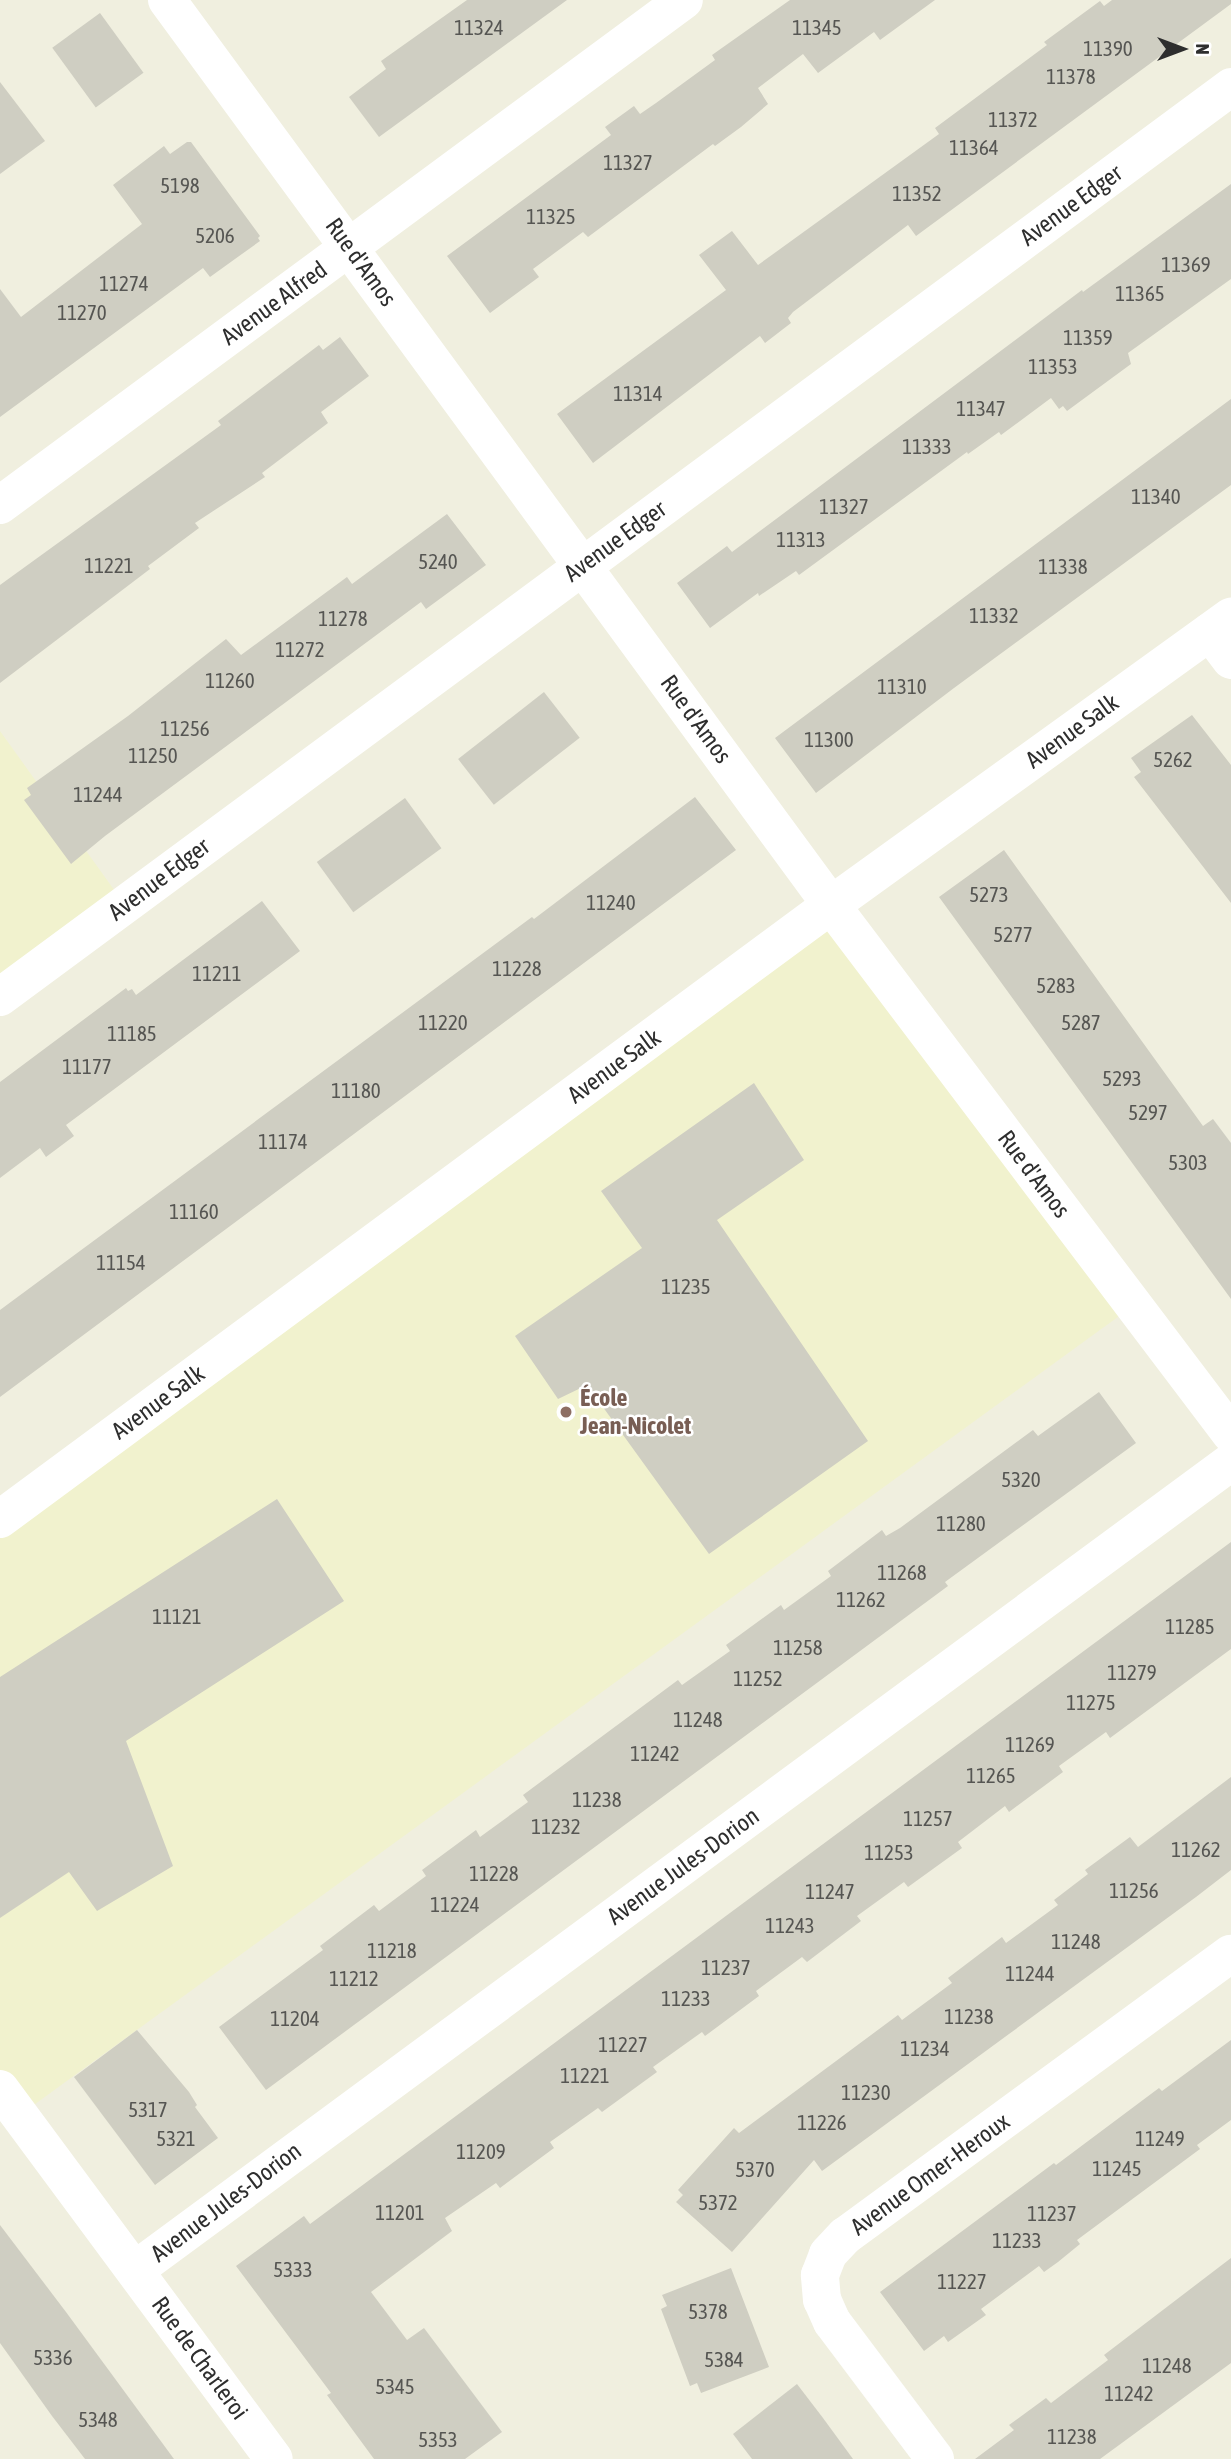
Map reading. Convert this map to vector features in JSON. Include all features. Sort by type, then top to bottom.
[{"type":"street","name":"Rue d'Amos","points":[[167,0],[831,905],[1231,1434]]},
{"type":"street","name":"Avenue Alfred","points":[[0,505],[684,0]]},
{"type":"street","name":"Avenue Edger","points":[[0,997],[1231,87]]},
{"type":"street","name":"Avenue Salk","points":[[0,1519],[831,905],[1224,636]]},
{"type":"street","name":"Avenue Jules-Dorion","points":[[135,2270],[1231,1462]]},
{"type":"street","name":"Avenue Omer-Heroux","points":[[935,2459],[832,2322],[822,2300],[820,2275],[828,2254],[845,2236],[1231,1954]]},
{"type":"street","name":"Rue de Charleroi","points":[[0,2088],[274,2459]]},
{"type":"shaded area","points":[[0,731],[125,905],[0,997]]},
{"type":"shaded area","name":"École Jean-Nicolet","points":[[831,905],[1133,1306],[20,2115],[0,2089],[0,1519]]},
{"type":"building","points":[[467,0],[567,0],[379,137],[349,97],[386,69],[381,61]]},
{"type":"building","points":[[790,0],[935,0],[880,40],[874,32],[818,73],[803,54],[758,88],[768,104],[741,127],[715,146],[713,144],[588,237],[583,232],[533,269],[539,277],[490,313],[447,256],[611,135],[605,127],[634,106],[640,114],[715,60],[712,55]]},
{"type":"building","points":[[1112,0],[1231,0],[1231,4],[916,236],[908,225],[793,312],[788,318],[791,323],[765,343],[760,336],[593,463],[557,414],[726,290],[699,255],[732,231],[758,265],[939,134],[935,128],[1047,45],[1044,42],[1100,1],[1104,6]]},
{"type":"building","points":[[100,13],[143,73],[96,108],[52,48]]},
{"type":"building","points":[[0,82],[45,141],[0,174]]},
{"type":"building","points":[[191,142],[260,236],[260,241],[210,277],[203,268],[0,417],[0,289],[21,317],[142,224],[113,185],[164,146],[170,154]]},
{"type":"building","points":[[1231,184],[1231,279],[1128,353],[1131,364],[1067,411],[1063,406],[1059,409],[1051,398],[1001,435],[999,432],[968,454],[967,452],[799,575],[796,571],[759,596],[758,593],[710,628],[677,583],[727,546],[732,552],[1082,290],[1083,292]]},
{"type":"building","points":[[340,337],[369,376],[321,412],[328,423],[262,473],[265,477],[195,523],[199,528],[148,566],[150,569],[0,683],[0,585],[221,425],[218,421],[319,345],[323,350]]},
{"type":"building","points":[[1231,399],[1231,485],[816,793],[775,738]]},
{"type":"building","points":[[447,514],[486,565],[426,609],[421,602],[71,864],[24,800],[31,795],[27,788],[128,716],[226,639],[241,655],[347,577],[352,584]]},
{"type":"building","points":[[544,692],[580,738],[494,805],[458,759]]},
{"type":"building","points":[[1192,715],[1231,765],[1231,903],[1134,777],[1141,772],[1131,758]]},
{"type":"building","points":[[695,797],[736,850],[0,1397],[0,1310],[532,917],[534,919]]},
{"type":"building","points":[[405,798],[441,848],[353,912],[317,862]]},
{"type":"building","points":[[1004,850],[1203,1126],[1213,1119],[1231,1143],[1231,1299],[939,897]]},
{"type":"building","points":[[262,901],[300,951],[66,1125],[74,1136],[46,1157],[40,1148],[0,1178],[0,1082],[126,988],[128,991],[132,989],[136,995]]},
{"type":"building","points":[[754,1083],[804,1160],[717,1220],[868,1441],[709,1554],[587,1385],[558,1399],[515,1336],[642,1248],[601,1191]]},
{"type":"building","points":[[1099,1392],[1136,1443],[945,1582],[948,1586],[266,2090],[219,2027],[323,1950],[320,1946],[374,1905],[379,1911],[426,1876],[422,1870],[476,1830],[480,1837],[528,1802],[523,1795],[678,1680],[682,1685],[730,1651],[726,1645],[781,1605],[784,1610],[831,1576],[828,1571],[882,1530],[886,1536],[900,1528],[1033,1430],[1038,1436]]},
{"type":"building","points":[[277,1499],[344,1601],[126,1741],[173,1866],[97,1911],[69,1872],[0,1918],[0,1677]]},
{"type":"building","points":[[1231,1542],[1231,1649],[1110,1738],[1106,1732],[1059,1766],[1063,1772],[1009,1812],[1005,1806],[958,1842],[962,1848],[908,1887],[904,1882],[857,1916],[861,1921],[807,1962],[802,1957],[756,1991],[759,1996],[705,2036],[702,2032],[653,2067],[657,2072],[602,2112],[598,2108],[550,2142],[554,2148],[500,2188],[496,2183],[445,2218],[452,2231],[371,2292],[407,2340],[424,2328],[502,2432],[465,2459],[374,2459],[327,2395],[331,2393],[236,2266],[304,2216],[310,2224]]},
{"type":"building","points":[[1231,1777],[1231,1870],[1196,1897],[822,2171],[814,2160],[732,2252],[676,2202],[683,2195],[678,2190],[734,2128],[739,2133],[898,2015],[902,2020],[952,1983],[948,1978],[1002,1937],[1006,1943],[1058,1905],[1054,1900],[1088,1874],[1085,1870],[1130,1837],[1138,1847]]},
{"type":"building","points":[[137,2030],[189,2092],[197,2105],[195,2107],[218,2138],[155,2185],[74,2077]]},
{"type":"building","points":[[1231,2040],[1231,2120],[1197,2145],[1200,2149],[1077,2240],[1080,2244],[1058,2262],[1044,2272],[1039,2266],[981,2309],[986,2315],[948,2342],[944,2336],[924,2351],[880,2292],[1054,2163],[1056,2165],[1159,2088],[1162,2091]]},
{"type":"building","points":[[0,2225],[174,2459],[85,2459],[52,2416],[0,2343]]},
{"type":"building","points":[[1231,2258],[1231,2363],[1100,2459],[975,2459],[1014,2430],[1009,2425],[1046,2398],[1051,2403],[1108,2360],[1104,2355]]},
{"type":"building","points":[[731,2268],[769,2367],[701,2393],[697,2383],[690,2386],[661,2309],[667,2306],[662,2295]]},
{"type":"building","points":[[797,2384],[853,2459],[752,2459],[733,2434]]},
{"type":"place","name":"École Jean-Nicolet","points":[[566,1412]]}]
